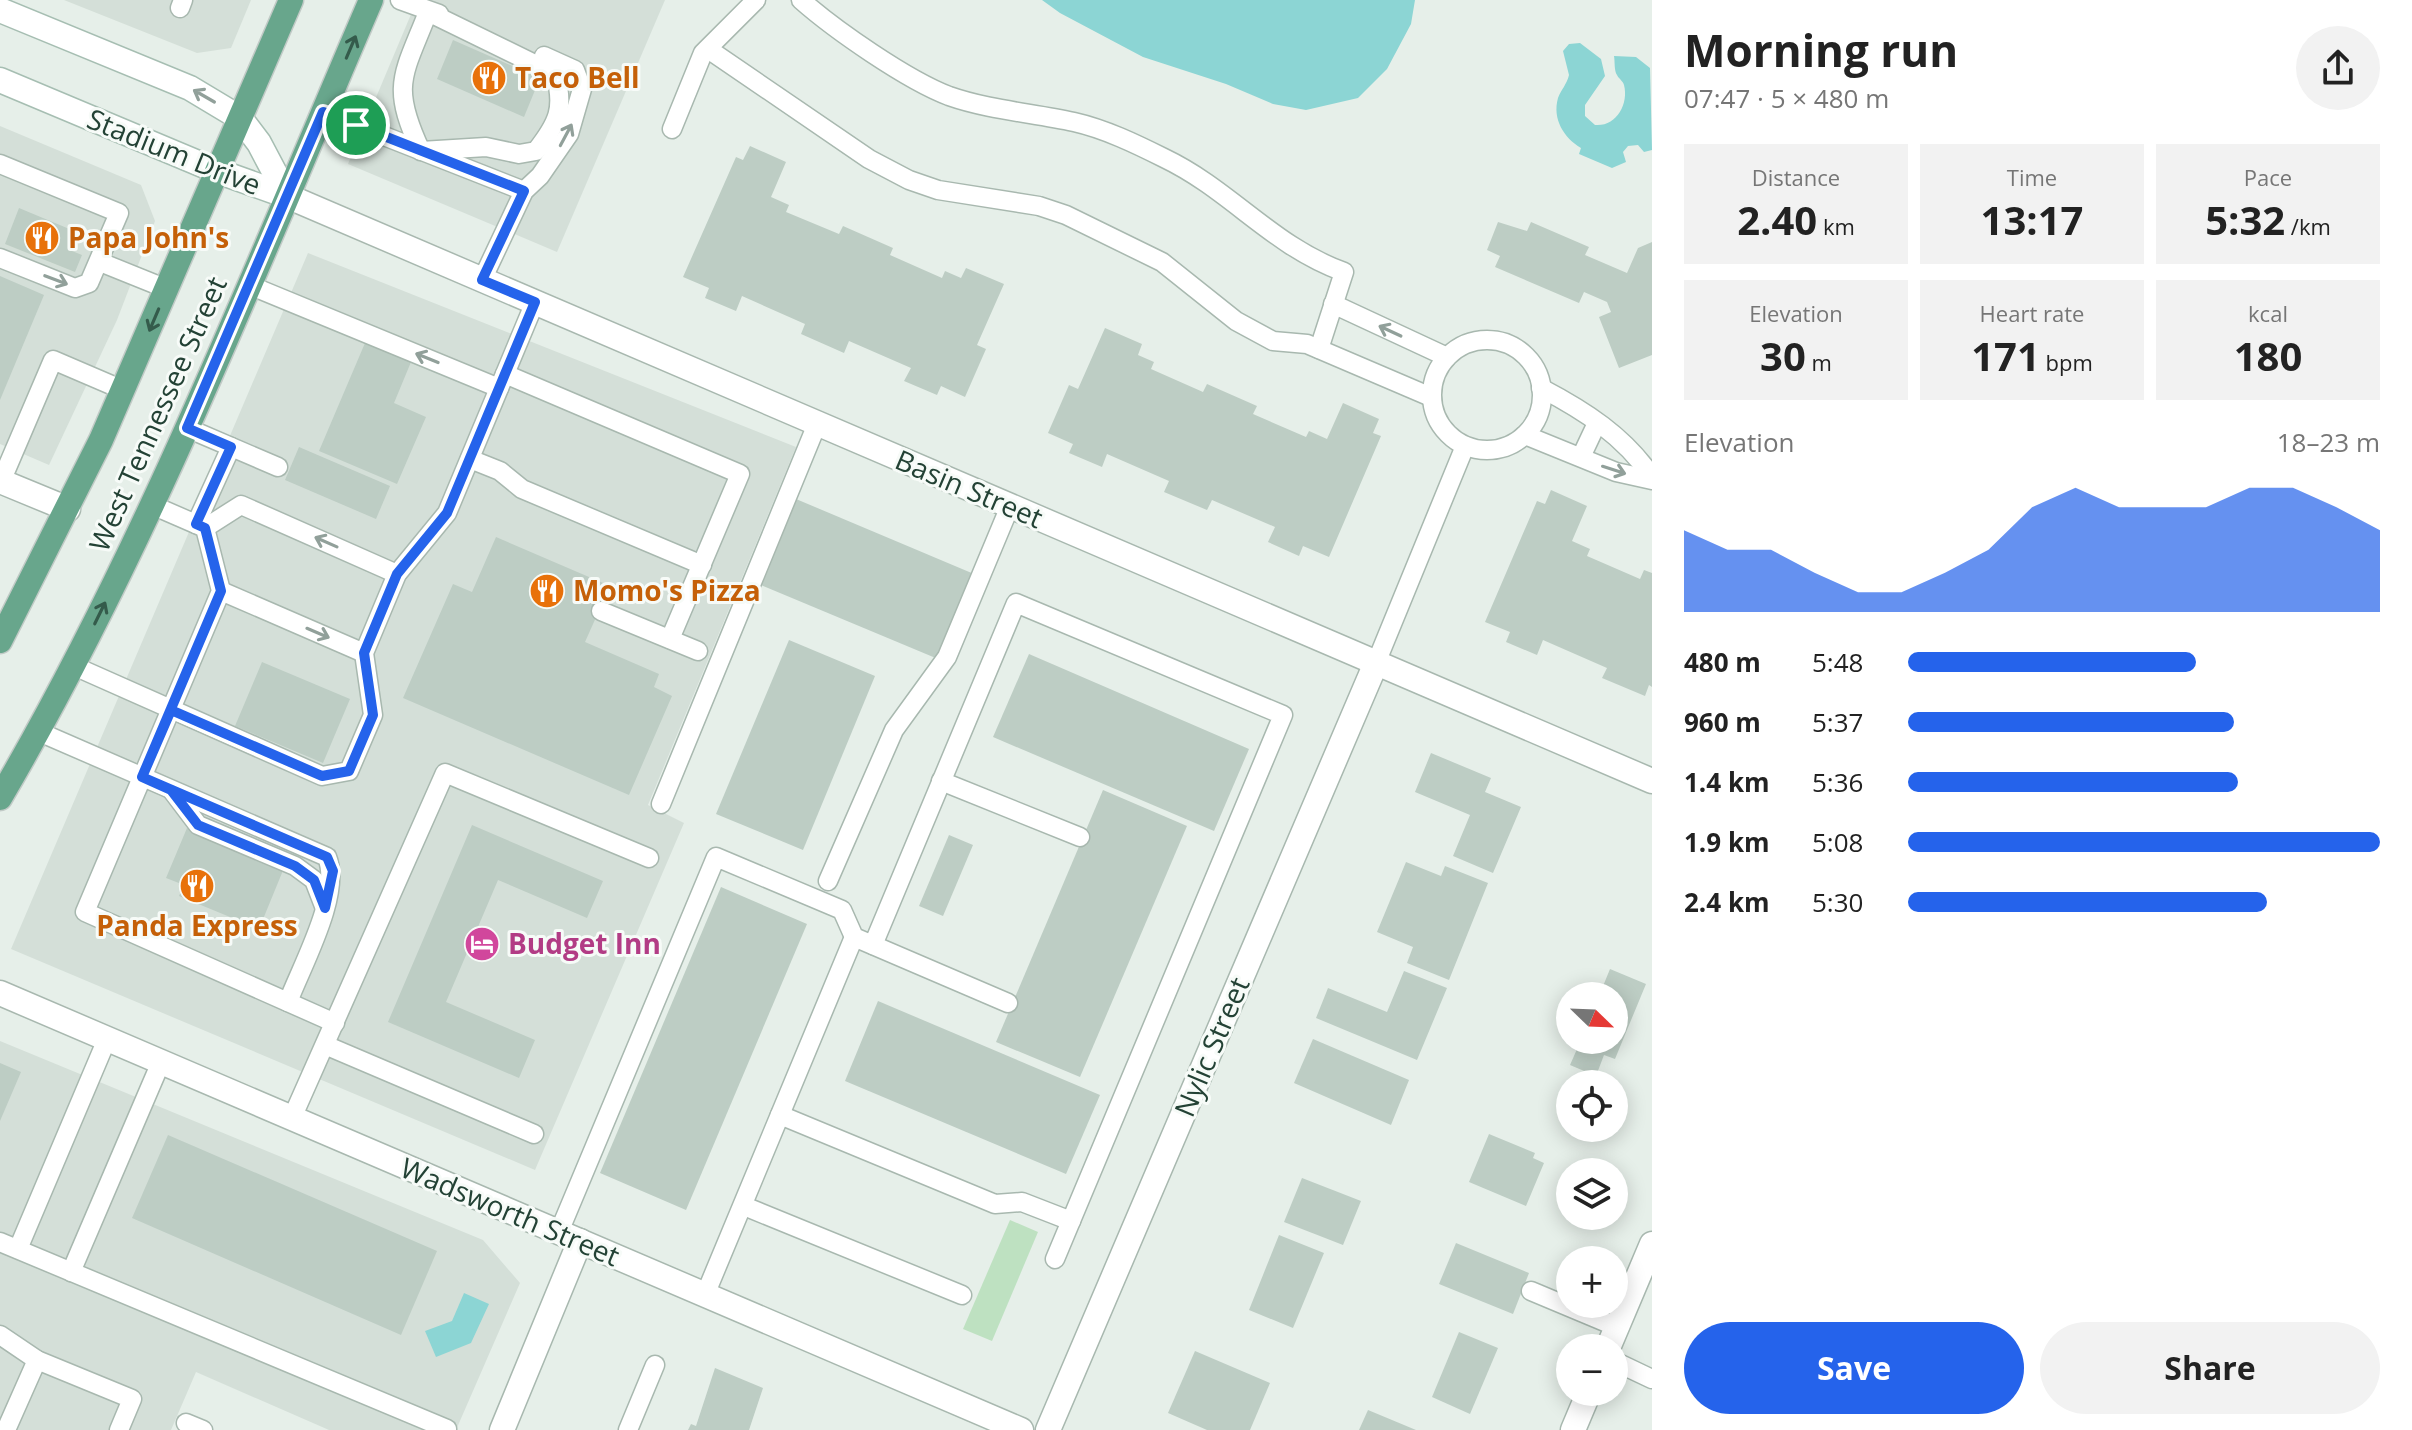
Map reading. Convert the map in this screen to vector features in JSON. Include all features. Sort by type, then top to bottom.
[{"type":"main road","name":"West Tennessee Street","points":[[0,641],[68,509],[123,390],[291,0]]},
{"type":"main road","name":"West Tennessee Street","points":[[0,798],[74,666],[152,505],[371,0]]},
{"type":"street","name":"Stadium Drive","points":[[0,10],[190,88],[240,118],[259,143],[287,196]]},
{"type":"street","name":"Stadium Drive","points":[[0,80],[217,171],[287,196]]},
{"type":"street","name":"Basin Street","points":[[287,196],[1652,781]]},
{"type":"street","points":[[0,482],[68,509]]},
{"type":"street","name":"Nylic Street","points":[[1048,1430],[1376,663]]},
{"type":"street","name":"Wadsworth Street","points":[[0,993],[1021,1430]]},
{"type":"street","points":[[502,1430],[569,1237]]},
{"type":"street","points":[[1613,1334],[1650,1254]]},
{"type":"street","points":[[1573,1430],[1583,1406]]},
{"type":"lane","points":[[400,0],[555,74],[561,95],[560,112],[536,151],[519,154],[486,147],[421,151]]},
{"type":"lane","points":[[672,129],[703,53],[756,0]]},
{"type":"lane","points":[[801,0],[819,16],[892,64],[946,95],[1078,123],[1168,160],[1211,187],[1292,249],[1344,272],[1319,349]]},
{"type":"lane","points":[[421,151],[404,115],[402,78],[428,12]]},
{"type":"lane","points":[[428,12],[461,20],[575,70],[582,89],[569,134],[540,176],[524,191],[482,280]]},
{"type":"lane","points":[[708,49],[869,159],[909,180],[938,190],[1039,206],[1066,215],[1162,262],[1236,321],[1273,341],[1307,344],[1431,397]]},
{"type":"lane","points":[[323,112],[524,191]]},
{"type":"lane","points":[[0,164],[119,213],[93,280],[75,288],[0,258]]},
{"type":"lane","points":[[100,262],[167,289]]},
{"type":"lane","points":[[249,285],[740,474],[670,639]]},
{"type":"lane","points":[[74,666],[322,776],[349,771],[373,715],[364,653],[397,574],[447,513],[535,302]]},
{"type":"lane","points":[[1333,304],[1447,357]]},
{"type":"lane","points":[[1485,339],[1504,341],[1520,350],[1532,362],[1541,388],[1539,414],[1525,435],[1501,449],[1483,451],[1449,437],[1438,422],[1431,397],[1438,367],[1447,357],[1466,342],[1485,339]]},
{"type":"lane","points":[[0,482],[53,360],[123,390]]},
{"type":"lane","points":[[1541,388],[1573,405],[1633,449],[1652,478]]},
{"type":"lane","points":[[1581,457],[1597,423]]},
{"type":"lane","points":[[661,804],[817,424]]},
{"type":"lane","points":[[187,428],[278,467]]},
{"type":"lane","points":[[1525,435],[1616,472],[1652,478]]},
{"type":"lane","points":[[1376,663],[1465,446]]},
{"type":"lane","points":[[231,447],[200,526],[221,591],[85,912],[335,1023]]},
{"type":"lane","points":[[470,459],[500,471],[522,489],[702,565]]},
{"type":"lane","points":[[152,505],[200,526]]},
{"type":"lane","points":[[200,526],[241,505],[397,574]]},
{"type":"lane","points":[[828,881],[894,730],[947,657],[1010,506]]},
{"type":"lane","points":[[221,591],[364,653]]},
{"type":"lane","points":[[873,945],[1016,603],[1283,715],[1055,1259]]},
{"type":"lane","points":[[601,611],[698,651]]},
{"type":"lane","points":[[37,731],[327,857],[333,871],[325,908],[288,1002]]},
{"type":"lane","points":[[292,1118],[445,773],[649,858]]},
{"type":"lane","points":[[941,781],[1080,837]]},
{"type":"lane","points":[[171,790],[198,825],[295,866],[314,880],[325,908]]},
{"type":"lane","points":[[569,1237],[716,857],[842,910],[854,937],[1008,1003]]},
{"type":"lane","points":[[705,1295],[854,937]]},
{"type":"lane","points":[[18,1249],[107,1039]]},
{"type":"lane","points":[[325,1045],[534,1134]]},
{"type":"lane","points":[[71,1272],[161,1062]]},
{"type":"lane","points":[[780,1115],[995,1204],[1022,1202],[1071,1221]]},
{"type":"lane","points":[[744,1206],[962,1295]]},
{"type":"lane","points":[[0,1242],[447,1429]]},
{"type":"lane","points":[[1531,1291],[1607,1334]]},
{"type":"lane","points":[[0,1335],[37,1360],[132,1399],[119,1430]]},
{"type":"lane","points":[[6,1430],[37,1360]]},
{"type":"lane","points":[[628,1430],[655,1365]]},
{"type":"lane","points":[[1628,1368],[1652,1379]]},
{"type":"shaded area","points":[[64,0],[251,0],[231,48],[197,53]]},
{"type":"shaded area","points":[[417,0],[665,0],[557,252],[348,164]]},
{"type":"shaded area","points":[[0,126],[141,185],[155,221],[117,320],[49,465],[0,444]]},
{"type":"shaded area","points":[[308,253],[796,447],[648,805],[684,823],[535,1170],[11,949]]},
{"type":"shaded area","points":[[0,1041],[483,1240],[520,1283],[456,1430],[329,1430],[196,1372],[171,1430],[0,1430]]},
{"type":"green space","points":[[1010,1220],[1038,1232],[992,1341],[963,1329]]},
{"type":"water","points":[[1042,0],[1415,0],[1411,24],[1387,69],[1358,98],[1306,110],[1273,104],[1226,84],[1143,57],[1060,13]]},
{"type":"water","points":[[1580,43],[1601,59],[1605,76],[1585,105],[1585,116],[1595,125],[1615,118],[1625,100],[1624,85],[1616,73],[1614,56],[1636,57],[1650,68],[1652,150],[1644,152],[1638,145],[1628,146],[1623,152],[1626,162],[1612,168],[1579,154],[1581,148],[1569,139],[1558,120],[1558,98],[1569,75],[1563,51],[1569,44]]},
{"type":"water","points":[[464,1293],[489,1304],[471,1343],[436,1357],[425,1331],[452,1321]]},
{"type":"building","name":"Taco Bell","points":[[453,40],[540,78],[524,117],[437,79]]},
{"type":"building","points":[[750,146],[786,162],[771,197],[789,205],[786,212],[839,234],[843,226],[893,248],[890,255],[942,278],[945,271],[961,278],[966,268],[1004,284],[977,345],[986,349],[965,397],[941,386],[937,395],[904,381],[911,368],[849,341],[844,353],[801,334],[805,324],[742,296],[736,311],[705,298],[709,288],[683,277],[736,157],[743,160]]},
{"type":"building","name":"Papa John's","points":[[19,208],[79,233],[72,251],[82,255],[75,272],[5,244]]},
{"type":"building","points":[[1498,222],[1527,231],[1531,222],[1589,247],[1585,255],[1627,273],[1638,248],[1652,242],[1652,355],[1619,368],[1599,317],[1611,312],[1607,302],[1584,292],[1579,303],[1495,267],[1500,256],[1487,250]]},
{"type":"building","points":[[0,276],[44,295],[0,400]]},
{"type":"building","points":[[1105,328],[1142,344],[1138,355],[1154,362],[1151,369],[1203,392],[1207,384],[1257,406],[1253,414],[1306,437],[1309,431],[1327,439],[1343,403],[1379,419],[1373,433],[1381,436],[1329,557],[1303,546],[1299,556],[1268,542],[1275,527],[1212,500],[1207,510],[1164,492],[1169,481],[1107,454],[1102,467],[1069,453],[1073,444],[1048,433],[1069,385],[1078,389]]},
{"type":"building","points":[[365,343],[411,362],[394,403],[426,417],[397,484],[319,451]]},
{"type":"building","points":[[299,447],[390,486],[376,519],[285,480]]},
{"type":"building","points":[[1551,490],[1587,506],[1572,541],[1590,549],[1587,556],[1640,579],[1644,570],[1652,573],[1652,687],[1649,685],[1645,696],[1602,678],[1607,668],[1543,640],[1537,655],[1506,642],[1510,632],[1485,622],[1537,501],[1545,504]]},
{"type":"building","points":[[796,499],[974,574],[938,659],[761,585]]},
{"type":"building","points":[[496,537],[610,586],[585,642],[659,674],[654,687],[672,696],[629,795],[403,698],[453,584],[472,592]]},
{"type":"building","points":[[789,640],[875,676],[803,850],[716,814]]},
{"type":"building","points":[[1029,654],[1249,749],[1214,831],[993,737]]},
{"type":"building","points":[[262,662],[350,699],[323,763],[235,726]]},
{"type":"building","points":[[1431,753],[1491,778],[1485,792],[1521,807],[1493,873],[1453,856],[1470,815],[1415,792]]},
{"type":"building","points":[[1103,790],[1187,826],[1080,1077],[996,1042]]},
{"type":"building","points":[[472,825],[603,881],[587,918],[498,880],[446,1002],[535,1040],[519,1078],[388,1022]]},
{"type":"building","points":[[187,828],[284,868],[259,929],[179,896],[184,885],[166,878]]},
{"type":"building","points":[[949,835],[973,845],[943,916],[919,906]]},
{"type":"building","points":[[1406,862],[1441,876],[1445,866],[1488,883],[1449,980],[1407,963],[1413,947],[1377,932]]},
{"type":"building","points":[[721,887],[807,924],[686,1210],[600,1173]]},
{"type":"building","points":[[1610,969],[1646,984],[1628,1028],[1628,982],[1605,982]]},
{"type":"building","points":[[1404,971],[1447,988],[1417,1060],[1316,1018],[1328,988],[1387,1012]]},
{"type":"building","points":[[878,1001],[1100,1095],[1066,1174],[845,1081]]},
{"type":"building","points":[[1313,1039],[1409,1080],[1391,1125],[1294,1083]]},
{"type":"building","points":[[1575,1054],[1617,1054],[1615,1059],[1604,1055],[1598,1070],[1582,1070],[1570,1065]]},
{"type":"building","points":[[0,1063],[21,1072],[0,1121]]},
{"type":"building","points":[[1489,1134],[1535,1153],[1533,1158],[1544,1163],[1526,1206],[1469,1182]]},
{"type":"building","points":[[168,1135],[437,1251],[401,1335],[132,1218]]},
{"type":"building","points":[[1302,1178],[1361,1201],[1343,1245],[1284,1222]]},
{"type":"building","points":[[1279,1235],[1324,1253],[1293,1328],[1249,1310]]},
{"type":"building","points":[[1456,1243],[1529,1273],[1513,1314],[1439,1284]]},
{"type":"building","points":[[1459,1332],[1498,1348],[1470,1414],[1432,1397]]},
{"type":"building","points":[[1195,1351],[1270,1383],[1250,1430],[1207,1430],[1168,1413]]},
{"type":"building","points":[[715,1368],[763,1388],[749,1430],[688,1430],[691,1424],[696,1426]]},
{"type":"building","points":[[1368,1410],[1416,1430],[1359,1430]]},
{"type":"place","name":"Taco Bell","points":[[489,78]]},
{"type":"place","name":"Papa John's","points":[[42,238]]},
{"type":"place","name":"Momo's Pizza","points":[[547,591]]},
{"type":"place","name":"Panda Express","points":[[197,886]]},
{"type":"place","name":"Budget Inn","points":[[482,944]]},
{"type":"route","points":[[356,125],[323,112],[187,428],[231,447],[196,524],[205,528],[221,591],[142,777],[171,790],[198,825],[295,866],[314,880],[325,908],[333,871],[327,857],[142,777],[171,710],[322,776],[349,771],[373,715],[364,653],[397,574],[447,513],[535,302],[482,280],[524,191],[356,125]]}]
